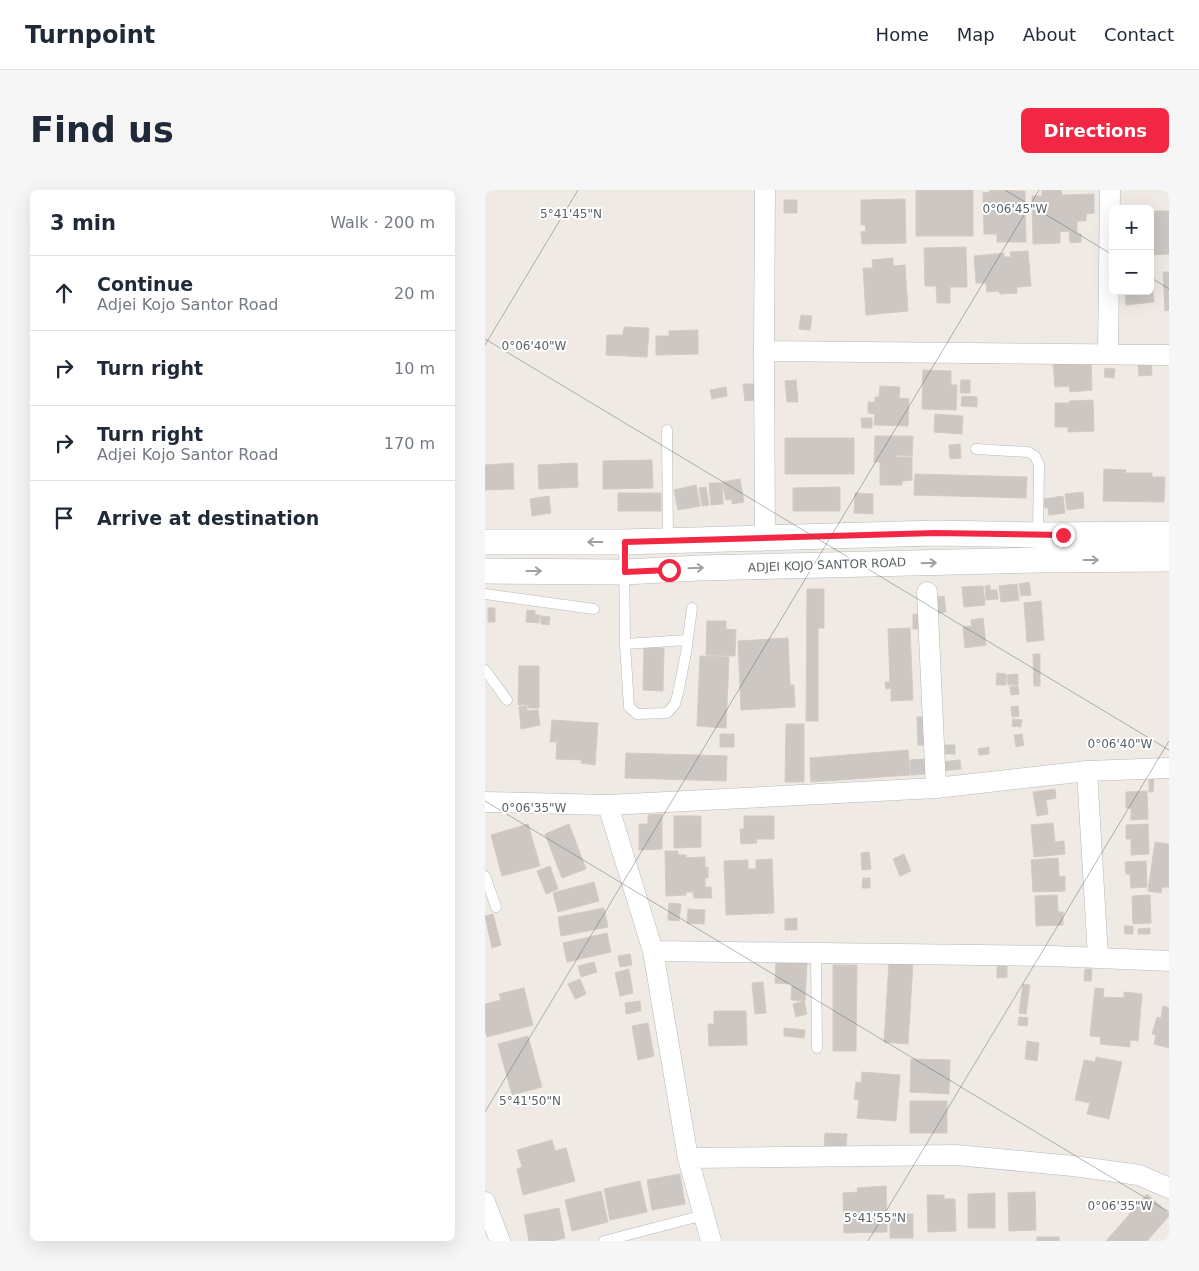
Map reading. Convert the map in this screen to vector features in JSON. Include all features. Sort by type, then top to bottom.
[{"type":"street","points":[[765,190],[765,538]]},
{"type":"street","points":[[1108,354],[1110,190]]},
{"type":"street","points":[[764,351],[1169,355]]},
{"type":"street","points":[[485,542],[625,542],[935,533],[1038,535],[1169,534]]},
{"type":"street","name":"ADJEI KOJO SANTOR ROAD","points":[[485,571],[625,572],[699,568],[1038,560],[1169,559]]},
{"type":"street","points":[[927,592],[936,788]]},
{"type":"street","points":[[485,802],[608,805],[936,788],[1087,771],[1169,768]]},
{"type":"street","points":[[1087,771],[1098,957]]},
{"type":"street","points":[[608,805],[653,951],[688,1158],[711,1241]]},
{"type":"street","points":[[653,951],[1098,957],[1169,960]]},
{"type":"street","points":[[688,1158],[956,1155],[1073,1166],[1139,1175],[1169,1188]]},
{"type":"street","points":[[485,1202],[500,1241]]},
{"type":"lane","points":[[667,430],[668,540]]},
{"type":"lane","points":[[976,449],[1028,452],[1035,456],[1039,465],[1038,535]]},
{"type":"lane","points":[[625,542],[625,644],[629,707],[637,714],[667,713],[675,704],[686,653],[692,608]]},
{"type":"lane","points":[[485,594],[594,609]]},
{"type":"lane","points":[[625,644],[687,640]]},
{"type":"lane","points":[[485,670],[507,700]]},
{"type":"lane","points":[[485,876],[495,907]]},
{"type":"lane","points":[[816,954],[817,1048]]},
{"type":"lane","points":[[604,1241],[704,1214]]},
{"type":"building","points":[[916,190],[973,190],[973,236],[916,236]]},
{"type":"building","points":[[990,190],[1025,191],[1026,242],[997,242],[997,234],[984,234],[983,193],[990,192]]},
{"type":"building","points":[[1042,190],[1061,190],[1062,195],[1094,194],[1094,213],[1086,214],[1086,221],[1077,221],[1077,234],[1081,234],[1081,242],[1070,243],[1069,231],[1060,232],[1060,243],[1033,244],[1032,196],[1042,196]]},
{"type":"building","points":[[905,199],[906,243],[862,244],[861,232],[866,231],[865,225],[861,225],[861,200]]},
{"type":"building","points":[[784,200],[797,200],[797,213],[784,213]]},
{"type":"building","points":[[1154,211],[1169,211],[1169,254],[1154,255]]},
{"type":"building","points":[[966,247],[967,287],[950,287],[950,303],[937,303],[936,286],[925,286],[924,248]]},
{"type":"building","points":[[1028,251],[1031,286],[1017,287],[1017,293],[1000,294],[999,291],[987,292],[986,283],[976,283],[974,256],[1004,253],[1004,257],[1011,257],[1010,252]]},
{"type":"building","points":[[893,258],[893,266],[905,265],[908,311],[866,315],[863,268],[873,268],[872,260]]},
{"type":"building","points":[[1163,272],[1169,272],[1169,310],[1165,311]]},
{"type":"building","points":[[1125,295],[1153,295],[1154,302],[1126,305]]},
{"type":"building","points":[[801,315],[812,316],[810,330],[799,329]]},
{"type":"building","points":[[624,327],[649,328],[647,357],[606,355],[607,335],[623,335]]},
{"type":"building","points":[[698,330],[698,354],[656,355],[656,336],[669,336],[669,331]]},
{"type":"building","points":[[1091,360],[1092,390],[1070,392],[1069,386],[1055,387],[1053,362]]},
{"type":"building","points":[[1151,362],[1152,375],[1139,376],[1138,363]]},
{"type":"building","points":[[1105,368],[1115,369],[1114,378],[1104,377]]},
{"type":"building","points":[[923,370],[951,371],[951,385],[957,385],[956,410],[922,409]]},
{"type":"building","points":[[796,380],[798,402],[787,402],[785,381]]},
{"type":"building","points":[[961,380],[970,380],[970,393],[960,393]]},
{"type":"building","points":[[743,384],[754,384],[755,400],[745,401]]},
{"type":"building","points":[[880,386],[900,387],[899,398],[909,399],[908,426],[874,425],[875,414],[868,413],[868,402],[875,402],[875,397],[879,397]]},
{"type":"building","points":[[726,387],[727,396],[712,399],[710,390]]},
{"type":"building","points":[[962,396],[977,397],[977,407],[961,406]]},
{"type":"building","points":[[1093,400],[1094,431],[1068,432],[1068,427],[1055,427],[1055,403]]},
{"type":"building","points":[[935,414],[963,416],[962,434],[934,432]]},
{"type":"building","points":[[861,418],[872,418],[872,428],[862,428]]},
{"type":"building","points":[[875,436],[913,436],[912,456],[897,455],[896,457],[912,457],[912,480],[902,481],[902,485],[880,485],[880,462],[874,462]]},
{"type":"building","points":[[785,438],[854,438],[854,474],[785,474]]},
{"type":"building","points":[[960,444],[961,458],[950,459],[949,445]]},
{"type":"building","points":[[652,460],[653,488],[603,489],[603,461]]},
{"type":"building","points":[[513,463],[514,489],[485,490],[485,465]]},
{"type":"building","points":[[577,463],[578,487],[539,489],[538,465]]},
{"type":"building","points":[[1104,469],[1126,470],[1125,473],[1152,473],[1152,477],[1165,477],[1164,502],[1103,501]]},
{"type":"building","points":[[915,474],[1027,477],[1026,498],[914,495]]},
{"type":"building","points":[[740,479],[744,502],[732,504],[732,499],[726,500],[722,482]]},
{"type":"building","points":[[709,483],[722,483],[723,504],[711,505]]},
{"type":"building","points":[[696,485],[700,506],[678,510],[674,490]]},
{"type":"building","points":[[706,487],[709,505],[702,506],[699,488]]},
{"type":"building","points":[[840,487],[840,511],[793,511],[793,488]]},
{"type":"building","points":[[1083,492],[1084,508],[1067,510],[1065,494]]},
{"type":"building","points":[[618,493],[661,493],[661,511],[618,511]]},
{"type":"building","points":[[855,493],[873,494],[873,514],[854,513]]},
{"type":"building","points":[[549,496],[551,513],[532,516],[530,499]]},
{"type":"building","points":[[1063,496],[1065,513],[1049,515],[1048,508],[1045,508],[1044,499]]},
{"type":"building","points":[[1029,582],[1031,595],[1021,596],[1019,584]]},
{"type":"building","points":[[1017,584],[1019,600],[1001,602],[999,586]]},
{"type":"building","points":[[990,585],[990,590],[997,590],[998,599],[986,600],[985,586]]},
{"type":"building","points":[[983,586],[985,605],[964,607],[962,587]]},
{"type":"building","points":[[807,589],[824,589],[824,628],[818,628],[818,721],[806,721]]},
{"type":"building","points":[[944,596],[946,612],[933,614],[931,598]]},
{"type":"building","points":[[1041,601],[1044,640],[1027,642],[1024,603]]},
{"type":"building","points":[[488,608],[495,608],[495,622],[488,622]]},
{"type":"building","points":[[527,610],[535,611],[535,615],[540,615],[539,623],[526,622]]},
{"type":"building","points":[[913,614],[924,615],[923,629],[913,629]]},
{"type":"building","points":[[541,616],[550,617],[549,625],[541,624]]},
{"type":"building","points":[[983,618],[986,645],[965,648],[963,627],[972,626],[971,620]]},
{"type":"building","points":[[707,621],[726,621],[726,629],[736,630],[735,656],[706,655]]},
{"type":"building","points":[[910,628],[913,700],[891,701],[891,688],[886,689],[885,682],[890,682],[888,629]]},
{"type":"building","points":[[788,638],[790,685],[794,685],[795,707],[741,710],[738,641]]},
{"type":"building","points":[[644,648],[664,648],[663,691],[643,690]]},
{"type":"building","points":[[1033,654],[1040,654],[1040,686],[1034,686]]},
{"type":"building","points":[[700,656],[729,657],[726,728],[697,726]]},
{"type":"building","points":[[519,666],[539,666],[539,708],[528,708],[528,705],[518,705]]},
{"type":"building","points":[[997,673],[1006,674],[1006,685],[996,685]]},
{"type":"building","points":[[1018,674],[1018,685],[1008,685],[1007,675]]},
{"type":"building","points":[[1018,686],[1019,694],[1011,695],[1010,687]]},
{"type":"building","points":[[527,706],[527,711],[538,710],[540,725],[521,729],[519,707]]},
{"type":"building","points":[[1018,706],[1019,716],[1012,717],[1011,707]]},
{"type":"building","points":[[917,717],[924,717],[925,745],[918,745]]},
{"type":"building","points":[[1013,719],[1022,720],[1021,727],[1012,726]]},
{"type":"building","points":[[552,720],[598,723],[595,765],[581,763],[582,760],[556,759],[557,742],[550,742]]},
{"type":"building","points":[[786,724],[804,724],[804,782],[785,782]]},
{"type":"building","points":[[720,734],[734,734],[734,747],[720,747]]},
{"type":"building","points":[[1022,734],[1024,745],[1016,747],[1014,735]]},
{"type":"building","points":[[945,745],[955,745],[955,754],[945,754]]},
{"type":"building","points":[[989,747],[989,754],[979,755],[978,749]]},
{"type":"building","points":[[908,750],[910,775],[811,782],[810,758]]},
{"type":"building","points":[[626,753],[727,756],[726,781],[625,778]]},
{"type":"building","points":[[927,759],[928,774],[911,775],[910,760]]},
{"type":"building","points":[[960,760],[961,769],[941,771],[940,762]]},
{"type":"building","points":[[1149,779],[1154,779],[1153,792],[1149,792]]},
{"type":"building","points":[[1055,789],[1056,798],[1046,800],[1048,814],[1037,816],[1033,792]]},
{"type":"building","points":[[1147,791],[1148,819],[1131,820],[1131,808],[1126,808],[1126,792]]},
{"type":"building","points":[[662,814],[662,849],[639,850],[639,824],[648,824],[648,815]]},
{"type":"building","points":[[674,816],[701,816],[701,847],[674,848]]},
{"type":"building","points":[[744,816],[774,816],[774,839],[756,839],[757,843],[741,844],[740,829],[744,829]]},
{"type":"building","points":[[1053,823],[1055,842],[1064,841],[1065,854],[1034,857],[1031,825]]},
{"type":"building","points":[[528,824],[540,866],[502,876],[491,835]]},
{"type":"building","points":[[569,824],[586,869],[562,878],[545,834]]},
{"type":"building","points":[[1148,824],[1149,854],[1131,855],[1131,839],[1126,839],[1126,825]]},
{"type":"building","points":[[1155,842],[1169,844],[1169,887],[1162,887],[1161,893],[1148,891]]},
{"type":"building","points":[[665,851],[678,851],[678,855],[686,855],[686,858],[705,857],[705,868],[708,867],[708,878],[705,878],[705,887],[711,887],[712,898],[694,898],[693,892],[686,892],[686,895],[666,896]]},
{"type":"building","points":[[869,852],[871,869],[862,870],[861,853]]},
{"type":"building","points":[[904,854],[911,871],[900,876],[893,859]]},
{"type":"building","points":[[1058,858],[1059,877],[1065,876],[1065,891],[1033,892],[1031,860]]},
{"type":"building","points":[[772,859],[774,913],[726,915],[724,861],[748,860],[748,869],[756,869],[756,860]]},
{"type":"building","points":[[1146,861],[1147,887],[1131,888],[1130,874],[1126,874],[1125,862]]},
{"type":"building","points":[[550,866],[558,889],[546,894],[537,871]]},
{"type":"building","points":[[863,878],[870,878],[870,888],[862,888]]},
{"type":"building","points":[[594,882],[599,901],[558,912],[553,893]]},
{"type":"building","points":[[1057,895],[1058,912],[1063,912],[1063,925],[1036,926],[1035,896]]},
{"type":"building","points":[[1150,895],[1151,923],[1133,924],[1132,896]]},
{"type":"building","points":[[669,903],[681,904],[679,921],[668,920]]},
{"type":"building","points":[[604,908],[608,927],[561,936],[558,917]]},
{"type":"building","points":[[688,909],[705,910],[704,924],[687,923]]},
{"type":"building","points":[[493,914],[501,945],[492,948],[485,916]]},
{"type":"building","points":[[797,918],[797,930],[785,930],[785,919]]},
{"type":"building","points":[[1124,926],[1133,926],[1133,934],[1125,934]]},
{"type":"building","points":[[1150,928],[1150,934],[1138,934],[1138,929]]},
{"type":"building","points":[[607,933],[611,952],[567,962],[563,943]]},
{"type":"building","points":[[630,954],[632,965],[620,967],[618,956]]},
{"type":"building","points":[[776,961],[807,963],[805,1001],[791,1000],[792,984],[775,983]]},
{"type":"building","points":[[594,962],[597,972],[581,977],[578,966]]},
{"type":"building","points":[[889,962],[913,963],[908,1044],[884,1042]]},
{"type":"building","points":[[833,965],[857,965],[856,1051],[833,1051]]},
{"type":"building","points":[[1007,965],[1007,977],[997,978],[997,966]]},
{"type":"building","points":[[629,969],[633,993],[620,996],[615,973]]},
{"type":"building","points":[[1085,969],[1092,969],[1091,981],[1084,981]]},
{"type":"building","points":[[580,979],[586,994],[575,999],[568,984]]},
{"type":"building","points":[[763,982],[766,1013],[755,1014],[752,983]]},
{"type":"building","points":[[1023,984],[1030,985],[1026,1014],[1019,1013]]},
{"type":"building","points":[[524,988],[533,1025],[487,1037],[485,1029],[485,1004],[501,1000],[499,994]]},
{"type":"building","points":[[1095,988],[1104,989],[1103,997],[1124,998],[1124,992],[1142,994],[1138,1041],[1130,1040],[1130,1047],[1100,1044],[1101,1037],[1090,1036]]},
{"type":"building","points":[[640,1001],[641,1011],[626,1014],[625,1003]]},
{"type":"building","points":[[804,1001],[807,1014],[796,1017],[793,1004]]},
{"type":"building","points":[[1163,1006],[1169,1008],[1169,1048],[1154,1044],[1156,1035],[1152,1034],[1157,1017],[1161,1018]]},
{"type":"building","points":[[714,1011],[746,1011],[747,1045],[709,1046],[708,1024],[714,1024]]},
{"type":"building","points":[[1019,1017],[1028,1018],[1027,1026],[1018,1025]]},
{"type":"building","points":[[648,1023],[654,1056],[638,1060],[632,1026]]},
{"type":"building","points":[[784,1028],[805,1030],[804,1038],[784,1036]]},
{"type":"building","points":[[528,1036],[542,1087],[512,1095],[498,1044]]},
{"type":"building","points":[[1027,1041],[1039,1043],[1037,1061],[1025,1059]]},
{"type":"building","points":[[1096,1057],[1122,1062],[1109,1119],[1087,1114],[1090,1103],[1075,1100],[1084,1060],[1095,1062]]},
{"type":"building","points":[[911,1059],[950,1060],[949,1094],[910,1092]]},
{"type":"building","points":[[862,1072],[900,1075],[896,1121],[857,1118],[859,1100],[854,1099],[856,1082],[861,1083]]},
{"type":"building","points":[[910,1101],[947,1101],[947,1133],[910,1133]]},
{"type":"building","points":[[825,1133],[847,1134],[846,1147],[824,1146]]},
{"type":"building","points":[[552,1140],[555,1151],[566,1148],[575,1181],[523,1195],[517,1169],[522,1167],[517,1150]]},
{"type":"building","points":[[680,1174],[685,1204],[652,1210],[647,1180]]},
{"type":"building","points":[[640,1181],[647,1212],[610,1220],[604,1189]]},
{"type":"building","points":[[886,1186],[887,1232],[844,1233],[843,1193],[858,1192],[857,1188]]},
{"type":"building","points":[[601,1191],[608,1222],[572,1231],[565,1200]]},
{"type":"building","points":[[1035,1192],[1036,1230],[1009,1231],[1008,1193]]},
{"type":"building","points":[[995,1193],[995,1228],[968,1228],[968,1194]]},
{"type":"building","points":[[1147,1194],[1169,1216],[1147,1241],[1106,1241]]},
{"type":"building","points":[[927,1195],[944,1195],[944,1199],[955,1199],[956,1231],[928,1232]]},
{"type":"building","points":[[559,1208],[565,1238],[552,1241],[529,1241],[524,1215]]},
{"type":"building","points":[[890,1214],[913,1214],[913,1238],[890,1238]]},
{"type":"building","points":[[1037,1237],[1059,1237],[1059,1241],[1037,1241]]},
{"type":"route","points":[[669,570],[625,572],[625,542],[935,533],[1063,535]]}]
